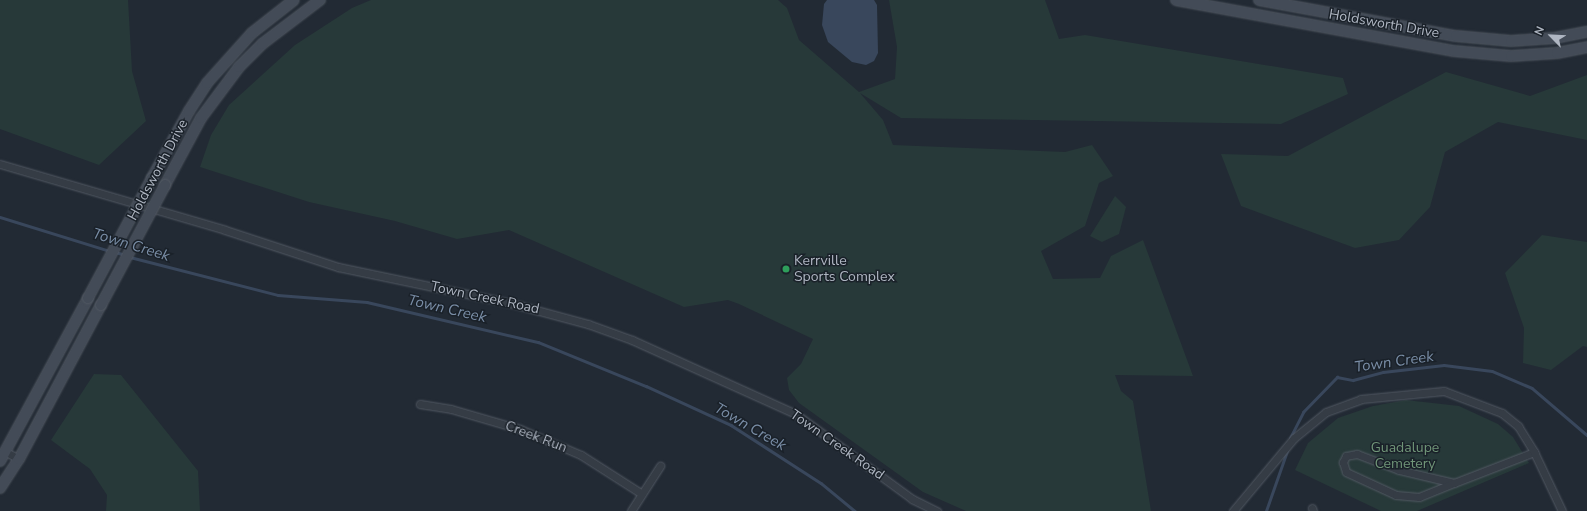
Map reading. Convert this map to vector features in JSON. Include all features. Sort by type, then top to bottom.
[{"type":"main road","name":"Holdsworth Drive","points":[[3,456],[189,111],[207,83],[252,33],[294,0]]},
{"type":"main road","name":"Holdsworth Drive","points":[[0,488],[19,459],[201,118],[239,68],[262,44],[320,0]]},
{"type":"main road","name":"Holdsworth Drive","points":[[1176,0],[1454,51],[1511,56],[1557,53],[1587,47]]},
{"type":"main road","name":"Holdsworth Drive","points":[[1259,0],[1456,36],[1511,41],[1556,38],[1587,32]]},
{"type":"main road","points":[[1283,20],[1286,5]]},
{"type":"street","name":"Town Creek Road","points":[[0,164],[225,230],[331,265],[517,304],[603,329],[796,414],[912,499],[937,511]]},
{"type":"street","points":[[1233,511],[1294,438],[1326,412],[1361,399],[1444,391],[1502,413],[1518,426],[1534,452],[1562,511]]},
{"type":"street","name":"Creek Run","points":[[420,404],[451,409],[520,429],[581,455],[642,494]]},
{"type":"street","points":[[1454,483],[1399,470],[1357,454],[1349,455],[1343,462],[1346,472],[1402,497],[1419,496],[1454,483],[1534,452]]},
{"type":"street","points":[[3,456],[19,459]]},
{"type":"street","points":[[630,511],[660,466]]},
{"type":"green space","points":[[0,0],[128,0],[132,71],[146,121],[99,165],[0,129]]},
{"type":"green space","name":"Kerrville Sports Complex","points":[[371,0],[778,0],[787,8],[799,40],[859,92],[895,79],[897,47],[889,0],[1045,0],[1059,39],[1085,35],[1343,78],[1348,94],[1281,124],[901,118],[860,93],[883,120],[893,145],[1065,152],[1092,145],[1113,176],[1099,183],[1085,226],[1041,251],[1053,279],[1100,278],[1111,256],[1143,240],[1193,376],[1115,375],[1121,391],[1133,401],[1151,511],[966,511],[923,492],[799,403],[789,390],[787,378],[801,364],[813,339],[739,304],[728,300],[684,307],[509,230],[457,239],[395,221],[309,202],[200,167],[211,135],[229,105],[295,45],[352,8]]},
{"type":"green space","points":[[1446,72],[1530,96],[1587,75],[1587,140],[1498,122],[1445,152],[1430,207],[1399,240],[1355,248],[1241,206],[1221,154],[1288,156]]},
{"type":"green space","points":[[1115,196],[1126,207],[1119,234],[1102,242],[1090,236]]},
{"type":"green space","points":[[1542,235],[1587,242],[1587,347],[1583,346],[1551,370],[1523,363],[1524,328],[1505,273]]},
{"type":"green space","points":[[94,374],[121,375],[198,471],[200,511],[106,511],[107,495],[90,469],[51,440]]},
{"type":"green space","name":"Guadalupe Cemetery","points":[[1406,400],[1459,406],[1498,424],[1513,437],[1529,463],[1417,511],[1381,511],[1295,470],[1308,443],[1338,418],[1373,406]]},
{"type":"water","points":[[827,0],[874,0],[877,5],[878,53],[874,61],[866,65],[852,62],[828,42],[822,25],[824,4]]},
{"type":"waterway","name":"Town Creek","points":[[0,217],[110,251]]},
{"type":"waterway","name":"Town Creek","points":[[115,252],[126,255]]},
{"type":"waterway","name":"Town Creek","points":[[130,257],[278,295],[367,302],[538,342],[646,386],[731,425],[821,483],[855,511]]},
{"type":"waterway","name":"Town Creek","points":[[1290,438],[1303,412],[1337,377],[1353,380],[1383,372],[1444,365],[1492,371],[1532,388],[1587,435]]},
{"type":"waterway","name":"Town Creek","points":[[1266,511],[1287,451]]},
{"type":"place","name":"Kerrville Sports Complex","points":[[786,269]]}]
